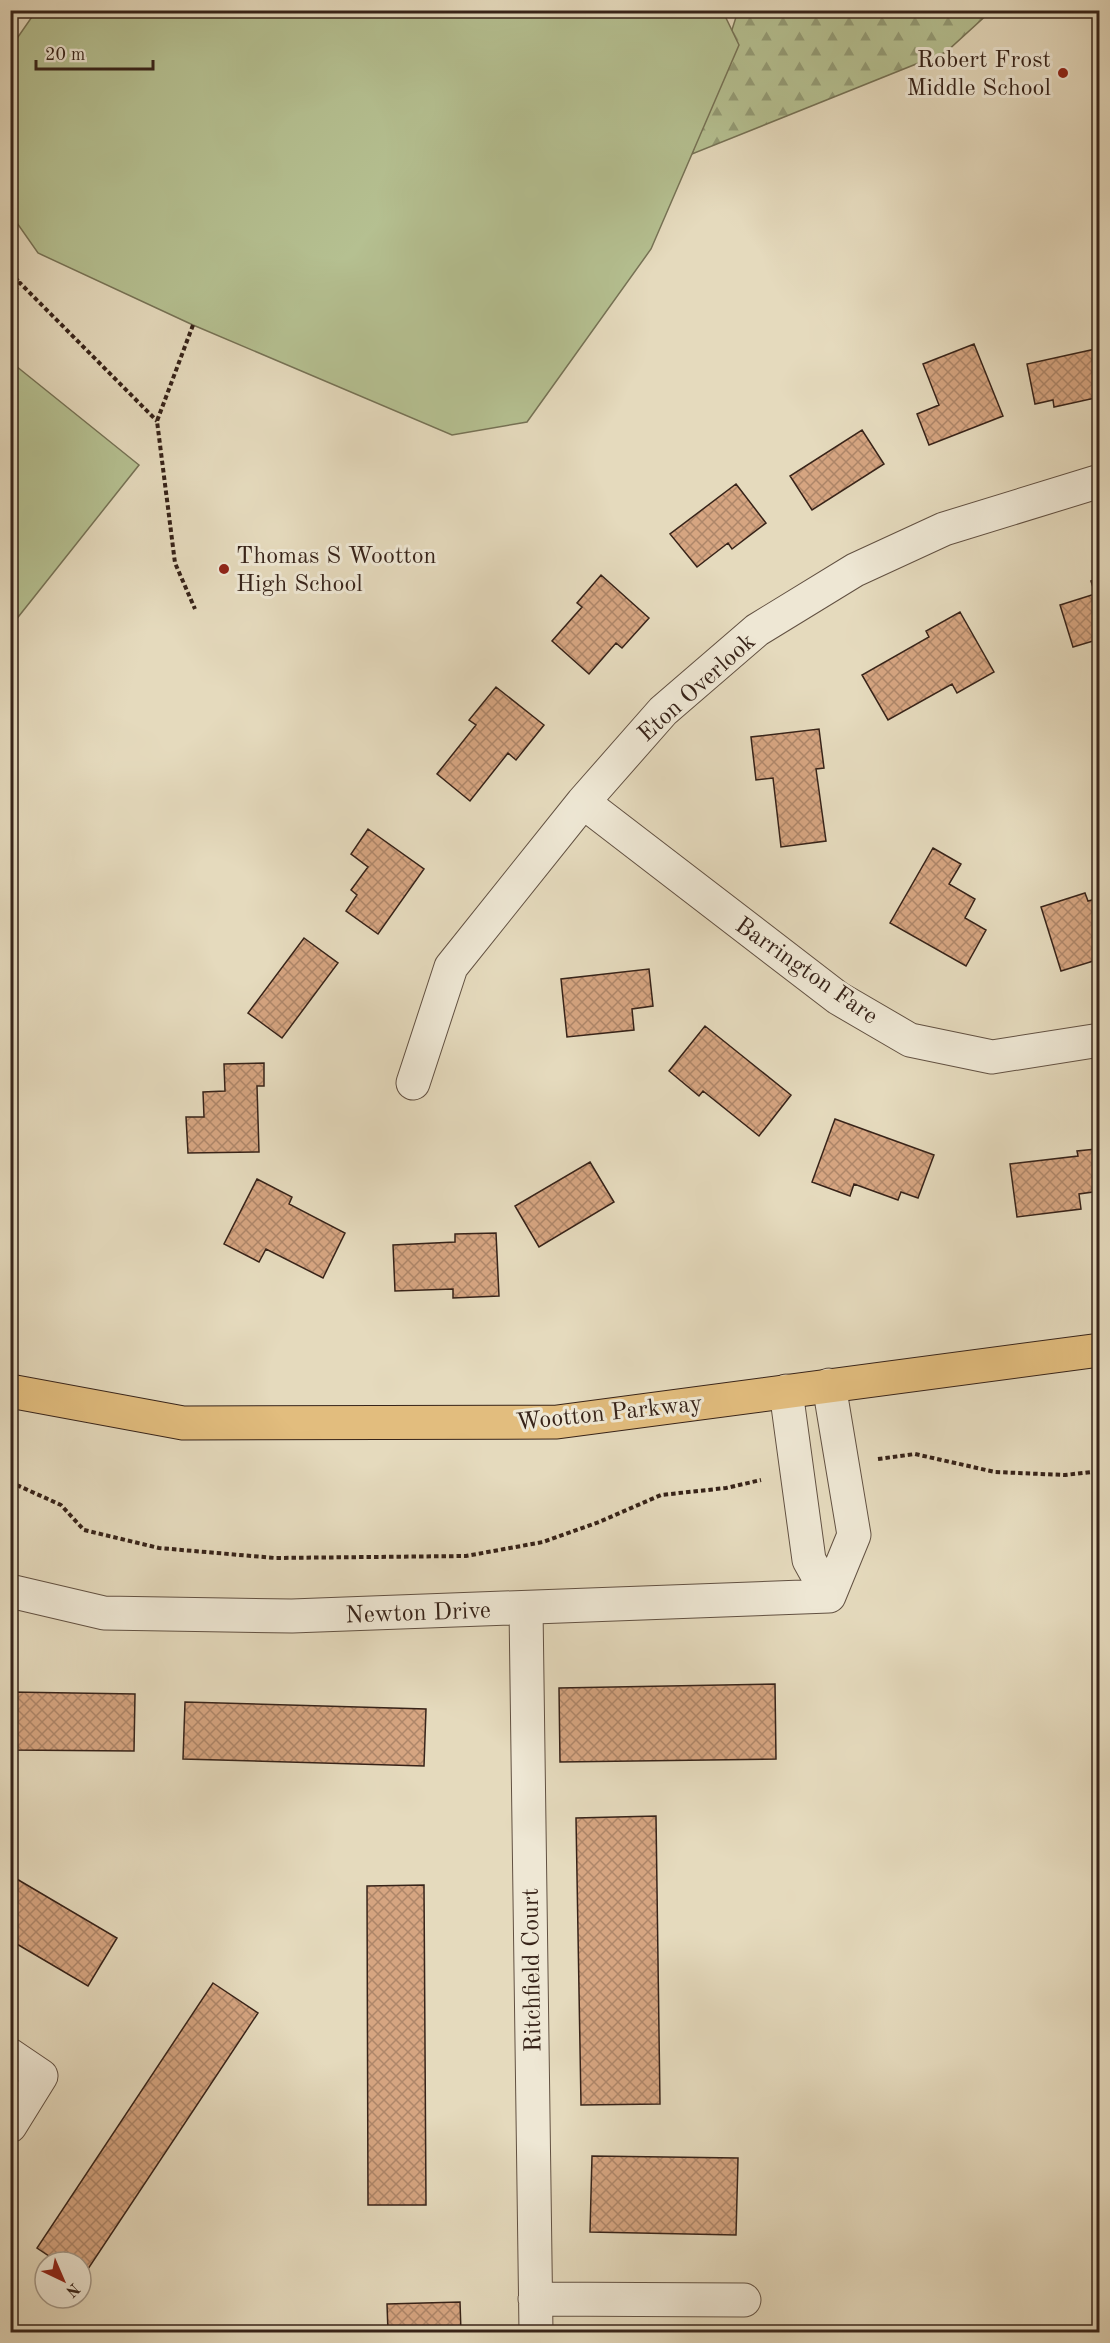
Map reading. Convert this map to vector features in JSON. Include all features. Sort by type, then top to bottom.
[{"type":"main road","name":"Wootton Parkway","points":[[10,1391],[183,1423],[557,1422],[1100,1350]]},
{"type":"street","name":"Eton Overlook","points":[[413,1083],[451,967],[583,802],[663,711],[767,624],[855,570],[944,529],[1100,481]]},
{"type":"street","name":"Barrington Fare","points":[[583,802],[838,998],[910,1040],[992,1058],[1100,1040]]},
{"type":"street","points":[[829,1385],[854,1535],[829,1596]]},
{"type":"street","points":[[786,1391],[809,1560],[829,1596]]},
{"type":"street","name":"Newton Drive","points":[[10,1591],[104,1613],[292,1616],[829,1596]]},
{"type":"street","name":"Ritchfield Court","points":[[526,1608],[536,2332]]},
{"type":"street","points":[[10,2055],[41,2076],[10,2126]]},
{"type":"street","points":[[535,2300],[744,2300]]},
{"type":"path","points":[[10,272],[157,422]]},
{"type":"path","points":[[10,297],[20,284]]},
{"type":"path","points":[[193,324],[157,422],[175,563],[195,609]]},
{"type":"path","points":[[842,1464],[915,1454],[994,1472],[1065,1475],[1100,1471]]},
{"type":"path","points":[[10,1482],[61,1505],[84,1530],[159,1548],[275,1558],[466,1556],[543,1542],[661,1495],[726,1488],[797,1473]]},
{"type":"green space","points":[[718,10],[725,16],[739,45],[651,249],[527,422],[452,435],[193,325],[38,253],[10,213],[11,47],[36,11]]},
{"type":"green space","points":[[738,11],[991,11],[946,52],[692,154]]},
{"type":"green space","points":[[11,362],[139,465],[11,626]]},
{"type":"building","points":[[974,344],[1003,416],[929,445],[917,414],[939,405],[923,364]]},
{"type":"building","points":[[1100,348],[1100,397],[1054,407],[1053,400],[1035,404],[1027,364]]},
{"type":"building","points":[[862,430],[884,464],[812,510],[790,476]]},
{"type":"building","points":[[736,484],[766,523],[732,549],[728,543],[697,567],[670,534]]},
{"type":"building","points":[[601,575],[649,618],[622,648],[616,643],[589,674],[552,641],[582,607],[577,603]]},
{"type":"building","points":[[1100,578],[1100,639],[1073,647],[1060,605],[1095,594],[1091,581]]},
{"type":"building","points":[[960,612],[994,672],[957,693],[952,684],[888,720],[862,675],[929,637],[926,631]]},
{"type":"building","points":[[496,687],[544,725],[516,760],[508,753],[470,801],[437,774],[476,725],[469,720]]},
{"type":"building","points":[[819,729],[824,768],[816,769],[826,841],[781,847],[773,778],[756,780],[751,737]]},
{"type":"building","points":[[368,829],[424,869],[378,934],[346,911],[357,895],[351,890],[368,867],[351,854]]},
{"type":"building","points":[[933,848],[961,864],[949,884],[975,899],[965,918],[986,930],[966,966],[890,923]]},
{"type":"building","points":[[1085,893],[1088,901],[1100,898],[1100,959],[1061,971],[1041,907]]},
{"type":"building","points":[[304,938],[338,963],[282,1038],[248,1013]]},
{"type":"building","points":[[649,969],[653,1006],[632,1009],[634,1030],[567,1037],[561,979]]},
{"type":"building","points":[[705,1026],[791,1095],[759,1136],[703,1091],[699,1096],[669,1071]]},
{"type":"building","points":[[264,1063],[264,1086],[257,1086],[259,1152],[188,1153],[186,1117],[204,1117],[203,1092],[225,1091],[224,1064]]},
{"type":"building","points":[[835,1119],[934,1155],[918,1198],[901,1192],[898,1200],[854,1184],[850,1196],[812,1182]]},
{"type":"building","points":[[1096,1149],[1100,1191],[1079,1194],[1081,1209],[1017,1217],[1010,1164],[1078,1156],[1077,1151]]},
{"type":"building","points":[[590,1162],[614,1202],[539,1247],[515,1206]]},
{"type":"building","points":[[257,1179],[292,1197],[289,1204],[345,1233],[323,1278],[266,1249],[259,1262],[224,1244]]},
{"type":"building","points":[[496,1233],[499,1296],[453,1298],[453,1289],[395,1291],[393,1245],[455,1242],[455,1234]]},
{"type":"building","points":[[775,1684],[776,1759],[560,1762],[559,1688]]},
{"type":"building","points":[[10,1692],[135,1694],[134,1751],[10,1750]]},
{"type":"building","points":[[185,1702],[426,1709],[424,1766],[183,1759]]},
{"type":"building","points":[[656,1816],[660,2104],[581,2105],[576,1818]]},
{"type":"building","points":[[10,1875],[117,1938],[88,1986],[10,1940]]},
{"type":"building","points":[[424,1885],[426,2205],[368,2205],[367,1886]]},
{"type":"building","points":[[213,1983],[258,2013],[93,2261],[93,2250],[40,2250],[37,2248]]},
{"type":"building","points":[[592,2156],[738,2158],[736,2235],[590,2232]]},
{"type":"building","points":[[460,2302],[461,2332],[388,2332],[387,2304]]},
{"type":"place","name":"Robert Frost Middle School","points":[[1063,73]]},
{"type":"place","name":"Thomas S Wootton High School","points":[[224,569]]}]
